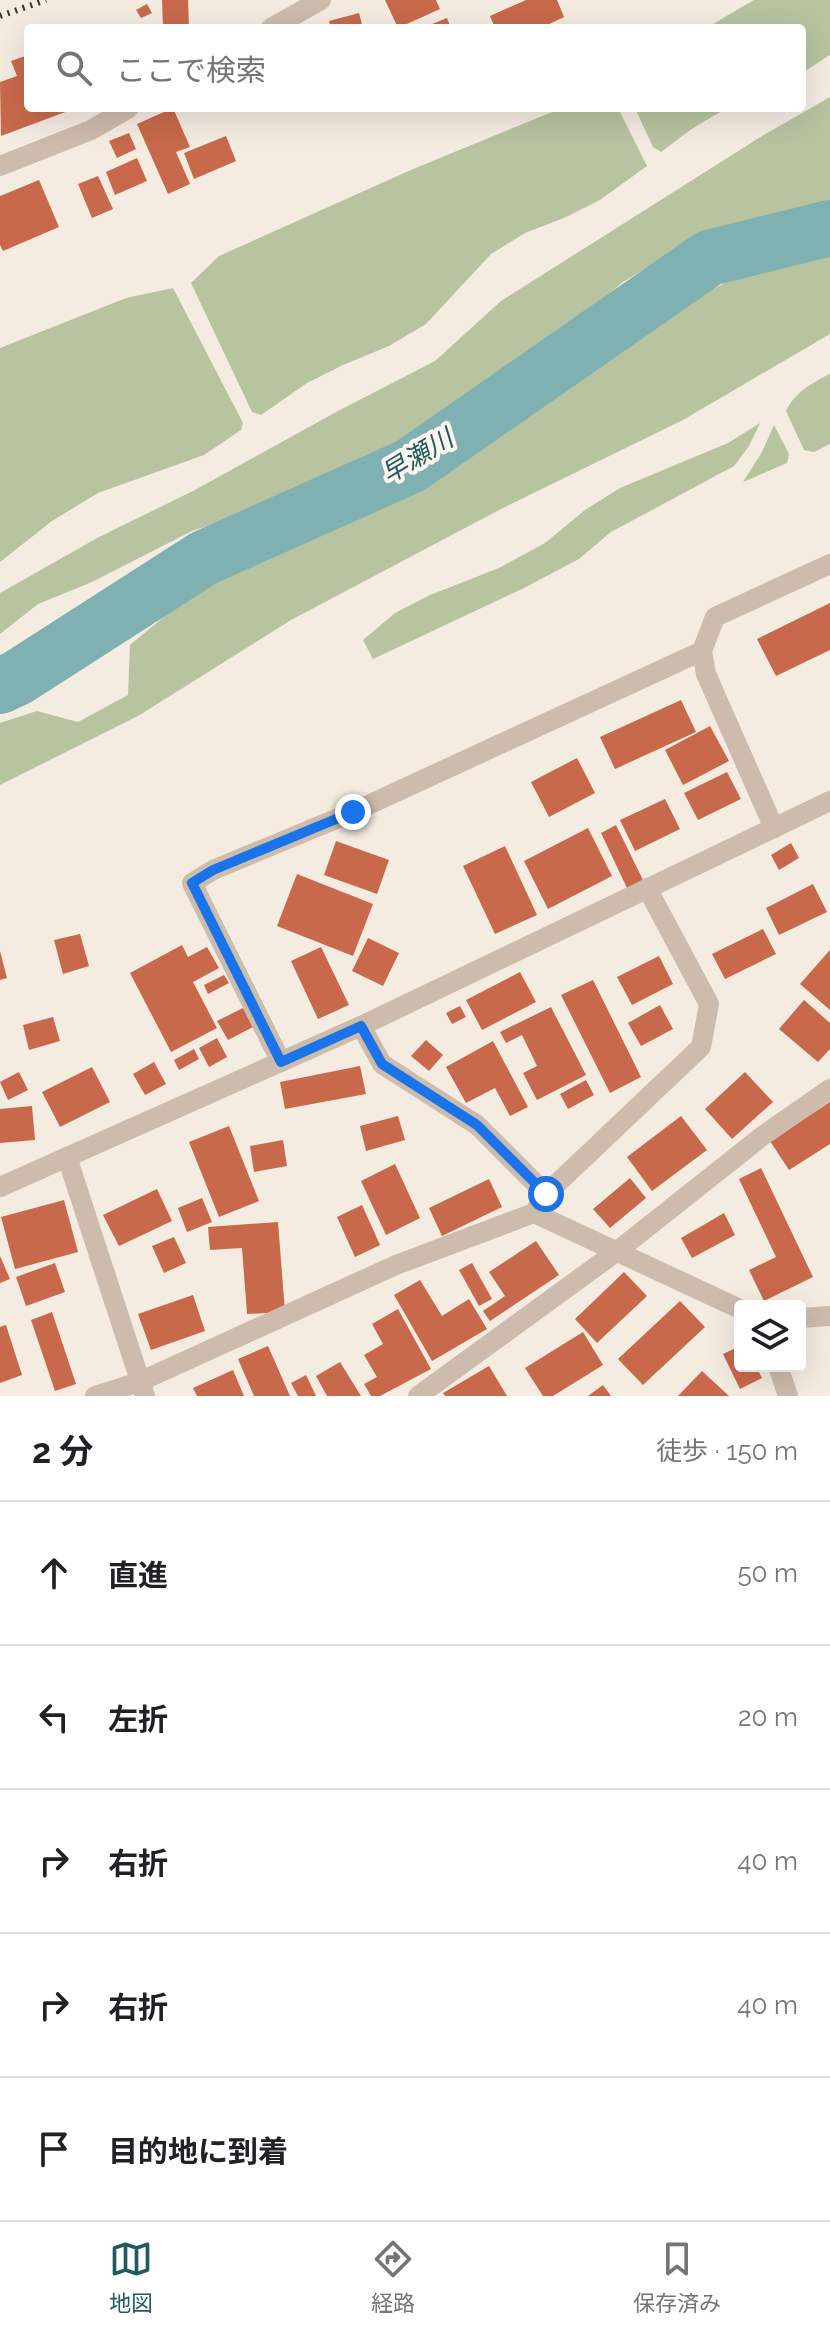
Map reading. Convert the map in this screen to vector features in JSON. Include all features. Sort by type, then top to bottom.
[{"type":"street","points":[[278,24],[321,0]]},
{"type":"street","points":[[0,166],[91,130],[122,112]]},
{"type":"street","points":[[774,828],[706,674],[702,651],[715,617],[830,564]]},
{"type":"street","points":[[281,1062],[192,883],[213,870],[353,812],[702,651]]},
{"type":"street","points":[[0,1187],[361,1026],[830,801]]},
{"type":"street","points":[[95,1396],[142,1389],[396,1265],[534,1213],[546,1194],[701,1047],[709,1004],[647,888]]},
{"type":"street","points":[[361,1026],[382,1064],[477,1125],[546,1194]]},
{"type":"street","points":[[418,1396],[616,1252],[761,1137],[830,1089]]},
{"type":"street","points":[[67,1157],[142,1389]]},
{"type":"street","points":[[534,1213],[734,1306]]},
{"type":"street","points":[[806,1318],[830,1316]]},
{"type":"street","points":[[780,1372],[788,1396]]},
{"type":"green space","points":[[754,0],[830,0],[830,55],[806,70],[806,24],[713,24]]},
{"type":"green space","points":[[830,97],[830,200],[783,211],[688,243],[623,282],[459,419],[323,488],[192,531],[92,582],[38,604],[0,634],[0,593],[99,537],[193,491],[435,361],[501,301]]},
{"type":"green space","points":[[552,112],[620,112],[647,166],[600,200],[525,233],[491,254],[426,324],[389,346],[307,383],[261,415],[252,412],[191,283],[219,256],[413,169]]},
{"type":"green space","points":[[637,112],[720,112],[661,152],[653,147]]},
{"type":"green space","points":[[830,249],[830,334],[683,420],[501,509],[291,620],[138,716],[0,785],[0,723],[37,711],[78,722],[128,695],[130,645],[212,577],[333,524],[405,487],[516,422],[642,327],[753,268]]},
{"type":"green space","points":[[173,288],[243,423],[241,430],[204,455],[98,493],[52,521],[0,562],[0,348],[126,298]]},
{"type":"green space","points":[[830,374],[830,444],[814,452],[804,450],[786,411],[799,393]]},
{"type":"green space","points":[[760,423],[749,446],[734,466],[611,532],[579,559],[373,659],[363,640],[395,613],[430,595],[499,568],[545,543],[585,510],[620,488],[728,443]]},
{"type":"green space","points":[[774,425],[789,454],[787,463],[743,482],[762,452]]},
{"type":"building","points":[[162,0],[188,0],[189,24],[163,24]]},
{"type":"building","points":[[385,0],[436,0],[440,9],[407,24],[396,24]]},
{"type":"building","points":[[526,0],[557,0],[564,17],[549,24],[493,24],[490,16]]},
{"type":"building","points":[[147,4],[152,13],[141,18],[136,10]]},
{"type":"building","points":[[359,13],[362,24],[330,24],[329,21]]},
{"type":"building","points":[[447,18],[449,24],[432,24]]},
{"type":"building","points":[[24,56],[24,112],[65,112],[1,136],[0,82],[17,76],[11,61]]},
{"type":"building","points":[[164,112],[175,112],[190,147],[176,152],[190,184],[168,194],[137,124]]},
{"type":"building","points":[[129,133],[136,149],[117,158],[109,141]]},
{"type":"building","points":[[226,136],[236,161],[194,179],[184,153]]},
{"type":"building","points":[[137,158],[147,181],[115,195],[106,172]]},
{"type":"building","points":[[98,176],[113,209],[92,218],[78,184]]},
{"type":"building","points":[[39,180],[59,227],[3,251],[0,245],[0,196]]},
{"type":"building","points":[[830,603],[830,650],[776,676],[757,639]]},
{"type":"building","points":[[681,700],[696,732],[615,769],[600,737]]},
{"type":"building","points":[[710,726],[729,761],[683,785],[665,750]]},
{"type":"building","points":[[577,758],[595,793],[549,817],[531,782]]},
{"type":"building","points":[[727,772],[741,799],[698,820],[684,793]]},
{"type":"building","points":[[665,799],[680,829],[635,851],[620,820]]},
{"type":"building","points":[[616,825],[643,880],[627,888],[601,833]]},
{"type":"building","points":[[588,828],[612,876],[548,909],[524,861]]},
{"type":"building","points":[[336,841],[389,860],[377,894],[324,875]]},
{"type":"building","points":[[791,843],[799,858],[779,870],[771,855]]},
{"type":"building","points":[[505,846],[537,915],[495,934],[463,866]]},
{"type":"building","points":[[297,874],[373,904],[353,956],[277,926]]},
{"type":"building","points":[[813,884],[827,912],[779,935],[766,908]]},
{"type":"building","points":[[763,929],[776,954],[725,979],[712,954]]},
{"type":"building","points":[[80,934],[89,966],[63,974],[54,940]]},
{"type":"building","points":[[368,938],[399,953],[383,986],[352,971]]},
{"type":"building","points":[[182,945],[188,957],[207,947],[219,968],[193,982],[217,1028],[171,1052],[130,973]]},
{"type":"building","points":[[321,947],[349,1005],[318,1019],[291,961]]},
{"type":"building","points":[[830,950],[830,1010],[800,984]]},
{"type":"building","points":[[0,951],[7,978],[0,980]]},
{"type":"building","points":[[659,956],[673,984],[632,1005],[617,977]]},
{"type":"building","points":[[520,972],[536,1002],[482,1030],[466,1000]]},
{"type":"building","points":[[224,975],[229,983],[208,994],[204,985]]},
{"type":"building","points":[[593,980],[641,1077],[610,1093],[561,995]]},
{"type":"building","points":[[804,1000],[830,1023],[830,1049],[818,1062],[779,1029]]},
{"type":"building","points":[[660,1005],[673,1029],[641,1046],[628,1023]]},
{"type":"building","points":[[460,1006],[466,1017],[452,1024],[446,1013]]},
{"type":"building","points":[[551,1007],[586,1075],[537,1100],[523,1073],[537,1066],[522,1035],[506,1043],[500,1032]]},
{"type":"building","points":[[243,1008],[253,1027],[228,1040],[217,1021]]},
{"type":"building","points":[[53,1017],[60,1041],[29,1050],[23,1025]]},
{"type":"building","points":[[217,1038],[227,1057],[209,1067],[199,1048]]},
{"type":"building","points":[[426,1040],[443,1055],[429,1071],[411,1056]]},
{"type":"building","points":[[493,1041],[528,1107],[510,1116],[495,1088],[466,1103],[446,1067]]},
{"type":"building","points":[[194,1049],[199,1059],[179,1070],[174,1060]]},
{"type":"building","points":[[154,1062],[166,1084],[145,1095],[133,1074]]},
{"type":"building","points":[[360,1066],[366,1094],[285,1109],[280,1082]]},
{"type":"building","points":[[92,1067],[110,1102],[60,1127],[42,1092]]},
{"type":"building","points":[[19,1072],[28,1090],[8,1100],[0,1082]]},
{"type":"building","points":[[745,1072],[773,1102],[732,1139],[705,1109]]},
{"type":"building","points":[[586,1080],[594,1095],[568,1109],[560,1094]]},
{"type":"building","points":[[830,1102],[830,1144],[789,1170],[770,1141]]},
{"type":"building","points":[[32,1106],[35,1140],[0,1143],[0,1109]]},
{"type":"building","points":[[398,1116],[405,1140],[366,1151],[360,1126]]},
{"type":"building","points":[[681,1116],[707,1150],[652,1191],[627,1157]]},
{"type":"building","points":[[229,1126],[259,1201],[219,1217],[189,1142]]},
{"type":"building","points":[[283,1140],[287,1166],[254,1172],[250,1146]]},
{"type":"building","points":[[395,1164],[420,1218],[386,1235],[361,1181]]},
{"type":"building","points":[[761,1168],[813,1277],[766,1300],[749,1270],[776,1257],[739,1179]]},
{"type":"building","points":[[630,1178],[646,1198],[610,1228],[593,1209]]},
{"type":"building","points":[[489,1179],[502,1207],[442,1236],[429,1208]]},
{"type":"building","points":[[157,1189],[172,1221],[119,1246],[103,1215]]},
{"type":"building","points":[[202,1198],[212,1222],[187,1232],[178,1208]]},
{"type":"building","points":[[64,1200],[78,1252],[15,1269],[1,1217]]},
{"type":"building","points":[[362,1205],[380,1245],[355,1257],[337,1217]]},
{"type":"building","points":[[724,1213],[735,1235],[692,1258],[681,1238]]},
{"type":"building","points":[[278,1222],[285,1312],[247,1314],[242,1248],[210,1250],[208,1227]]},
{"type":"building","points":[[174,1237],[186,1263],[164,1273],[152,1246]]},
{"type":"building","points":[[536,1241],[559,1275],[490,1321],[483,1311],[505,1296],[489,1272]]},
{"type":"building","points":[[0,1256],[10,1279],[0,1283]]},
{"type":"building","points":[[55,1263],[65,1292],[26,1306],[16,1277]]},
{"type":"building","points":[[472,1263],[492,1299],[479,1306],[459,1270]]},
{"type":"building","points":[[624,1272],[647,1296],[597,1343],[575,1319]]},
{"type":"building","points":[[420,1280],[442,1316],[469,1299],[487,1329],[432,1361],[394,1295]]},
{"type":"building","points":[[193,1295],[205,1331],[151,1350],[138,1314]]},
{"type":"building","points":[[680,1301],[705,1327],[643,1385],[618,1359]]},
{"type":"building","points":[[398,1309],[431,1369],[380,1396],[371,1396],[364,1384],[377,1377],[364,1355],[383,1344],[372,1324]]},
{"type":"building","points":[[52,1312],[76,1384],[55,1391],[31,1320]]},
{"type":"building","points":[[6,1325],[22,1375],[0,1383],[0,1327]]},
{"type":"building","points":[[583,1332],[603,1365],[553,1396],[543,1396],[525,1368]]},
{"type":"building","points":[[268,1346],[290,1396],[254,1396],[238,1359]]},
{"type":"building","points":[[734,1349],[734,1372],[759,1372],[762,1378],[740,1389],[723,1354]]},
{"type":"building","points":[[340,1362],[361,1396],[327,1396],[316,1376]]},
{"type":"building","points":[[489,1366],[507,1396],[445,1396],[443,1393]]},
{"type":"building","points":[[233,1370],[244,1396],[197,1396],[193,1388]]},
{"type":"building","points":[[702,1371],[729,1396],[678,1396]]},
{"type":"building","points":[[306,1375],[316,1396],[298,1396],[291,1383]]},
{"type":"building","points":[[603,1385],[611,1396],[588,1396]]},
{"type":"waterway","name":"早瀬川","points":[[0,686],[204,558],[410,466],[709,258],[830,228]]},
{"type":"railway","points":[[0,16],[46,0]]},
{"type":"route","points":[[353,812],[213,870],[192,883],[281,1062],[361,1026],[382,1064],[477,1125],[546,1194]]}]
